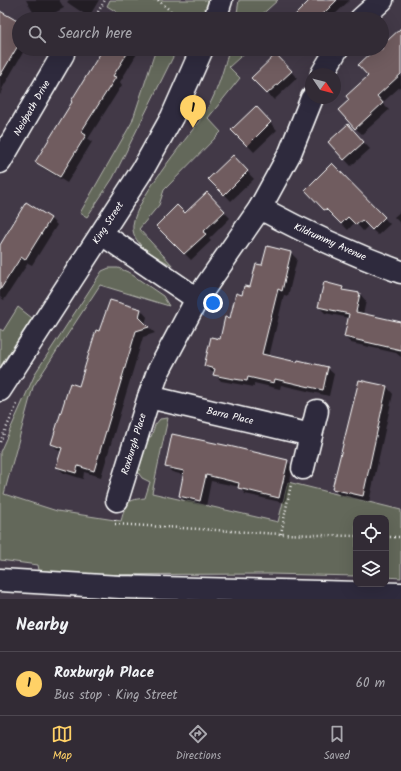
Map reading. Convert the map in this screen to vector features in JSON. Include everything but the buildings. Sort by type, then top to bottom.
[{"type":"street","points":[[217,12],[221,0]]},
{"type":"street","points":[[369,12],[382,0]]},
{"type":"street","name":"Neidpath Drive","points":[[0,162],[63,56]]},
{"type":"street","name":"King Street","points":[[0,390],[143,169],[172,116],[199,56]]},
{"type":"street","points":[[326,68],[333,56]]},
{"type":"street","name":"Roxburgh Place","points":[[126,489],[149,397],[158,372],[197,299],[260,208],[290,153],[310,104]]},
{"type":"street","name":"Kildrummy Avenue","points":[[260,208],[293,226],[360,257],[401,272]]},
{"type":"street","points":[[102,234],[197,299]]},
{"type":"street","name":"Barra Place","points":[[149,397],[311,435]]},
{"type":"street","points":[[304,468],[317,411]]},
{"type":"street","points":[[0,580],[120,587],[401,594]]},
{"type":"street","points":[[72,599],[120,587]]},
{"type":"path","points":[[98,12],[104,0]]},
{"type":"path","points":[[158,0],[172,12]]},
{"type":"path","points":[[281,534],[293,473],[304,468]]},
{"type":"path","points":[[126,489],[115,524],[281,534],[353,536]]},
{"type":"path","points":[[389,537],[401,537]]},
{"type":"green space","points":[[110,0],[209,0],[203,12],[117,12],[107,6]]},
{"type":"green space","points":[[239,0],[278,0],[265,12],[237,12]]},
{"type":"green space","points":[[154,56],[174,56],[113,178],[87,217],[80,213],[132,122]]},
{"type":"green space","points":[[227,56],[241,56],[229,67],[240,78],[208,118],[221,132],[164,190],[159,205],[139,229],[173,266],[149,252],[138,242],[133,230],[134,219],[140,205],[160,173],[207,109]]},
{"type":"green space","points":[[109,268],[118,268],[128,272],[163,296],[169,306],[100,285],[33,387],[4,494],[57,511],[121,521],[124,510],[130,501],[145,498],[150,482],[142,478],[137,471],[146,435],[151,437],[155,425],[160,419],[168,418],[152,493],[278,522],[288,482],[401,510],[401,578],[389,577],[389,515],[353,515],[353,576],[269,574],[40,575],[38,565],[0,560],[0,452],[36,372],[102,271]]},
{"type":"green space","points":[[18,307],[32,318],[0,367],[0,329],[3,331]]},
{"type":"place","name":"Roxburgh Place","points":[[193,128]]}]
